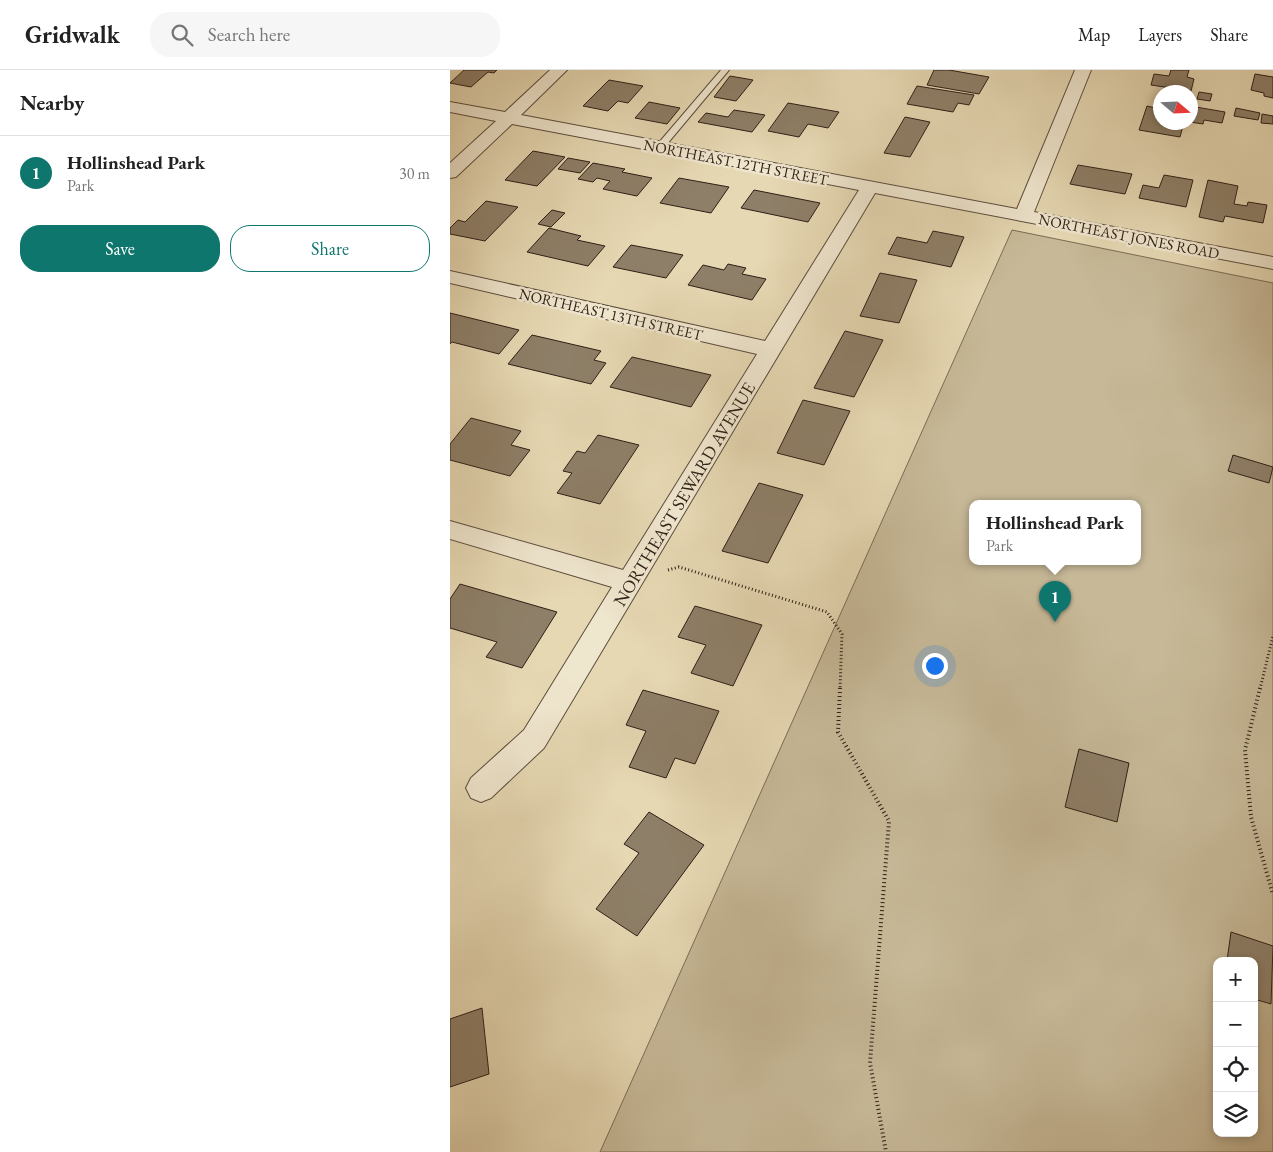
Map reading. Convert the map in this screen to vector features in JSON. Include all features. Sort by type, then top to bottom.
[{"type":"street","points":[[450,173],[559,70]]},
{"type":"street","name":"NORTHEAST JONES ROAD","points":[[1083,70],[1023,216],[1273,263]]},
{"type":"street","name":"NORTHEAST 12TH STREET","points":[[450,107],[1023,216]]},
{"type":"street","name":"NORTHEAST SEWARD AVENUE","points":[[481,788],[534,739],[870,187]]},
{"type":"street","name":"NORTHEAST 13TH STREET","points":[[450,277],[772,350]]},
{"type":"street","points":[[450,530],[630,582]]},
{"type":"lane","points":[[659,148],[725,70]]},
{"type":"path","points":[[630,582],[680,567],[827,612],[842,634],[838,732],[889,821],[870,1063],[886,1152]]},
{"type":"path","points":[[1273,636],[1245,750],[1250,817],[1273,895]]},
{"type":"shaded area","points":[[1012,230],[1273,283],[1273,1152],[600,1152]]},
{"type":"building","points":[[464,70],[497,70],[494,73],[488,72],[471,87],[450,83]]},
{"type":"building","points":[[934,70],[949,70],[989,77],[979,94],[927,85]]},
{"type":"building","points":[[1171,70],[1189,70],[1187,77],[1194,79],[1192,85],[1151,85],[1154,74],[1169,76]]},
{"type":"building","points":[[1255,74],[1273,77],[1273,98],[1264,96],[1264,93],[1251,90]]},
{"type":"building","points":[[730,76],[753,80],[736,101],[714,97]]},
{"type":"building","points":[[609,80],[643,86],[628,103],[618,101],[608,111],[583,106]]},
{"type":"building","points":[[917,86],[974,95],[969,105],[958,103],[953,112],[907,104]]},
{"type":"building","points":[[1199,92],[1212,94],[1210,101],[1198,99]]},
{"type":"building","points":[[649,102],[680,108],[667,124],[635,118]]},
{"type":"building","points":[[788,103],[839,112],[828,128],[808,124],[799,137],[768,131]]},
{"type":"building","points":[[1147,106],[1153,107],[1153,130],[1182,130],[1180,137],[1139,130]]},
{"type":"building","points":[[1198,107],[1225,112],[1222,123],[1204,120],[1203,124],[1198,123]]},
{"type":"building","points":[[1236,108],[1260,113],[1258,120],[1234,116]]},
{"type":"building","points":[[734,110],[765,115],[752,132],[698,122],[706,113],[728,117]]},
{"type":"building","points":[[1262,114],[1273,116],[1273,124],[1261,123]]},
{"type":"building","points":[[905,117],[930,122],[910,157],[884,153]]},
{"type":"building","points":[[533,151],[565,157],[537,186],[505,180]]},
{"type":"building","points":[[568,158],[590,162],[580,173],[558,169]]},
{"type":"building","points":[[593,163],[625,169],[622,172],[652,178],[637,196],[603,189],[610,181],[597,178],[593,182],[578,179]]},
{"type":"building","points":[[1078,165],[1132,174],[1125,194],[1070,184]]},
{"type":"building","points":[[1164,175],[1193,180],[1186,207],[1139,198],[1143,185],[1159,188]]},
{"type":"building","points":[[679,178],[729,187],[711,213],[660,203]]},
{"type":"building","points":[[1208,180],[1238,186],[1234,204],[1247,206],[1248,202],[1267,205],[1263,223],[1225,216],[1223,222],[1199,217]]},
{"type":"building","points":[[754,190],[820,203],[808,222],[741,208]]},
{"type":"building","points":[[486,201],[518,207],[485,241],[450,234],[450,228],[458,220],[465,222]]},
{"type":"building","points":[[552,210],[565,213],[551,227],[538,224]]},
{"type":"building","points":[[549,228],[581,236],[577,240],[605,246],[588,266],[527,252]]},
{"type":"building","points":[[933,231],[964,237],[951,267],[888,254],[897,237],[927,243]]},
{"type":"building","points":[[631,245],[683,255],[666,278],[613,267]]},
{"type":"building","points":[[728,264],[746,268],[742,274],[766,279],[752,300],[688,285],[703,265],[724,270]]},
{"type":"building","points":[[880,273],[917,280],[899,323],[860,316]]},
{"type":"building","points":[[450,313],[519,330],[499,354],[452,342],[450,344]]},
{"type":"building","points":[[845,331],[883,340],[854,397],[814,388]]},
{"type":"building","points":[[532,335],[601,351],[594,360],[606,363],[591,384],[508,364]]},
{"type":"building","points":[[632,357],[711,375],[691,407],[610,387]]},
{"type":"building","points":[[803,400],[850,411],[824,465],[777,453]]},
{"type":"building","points":[[471,418],[521,431],[511,445],[530,450],[510,476],[450,460],[450,444]]},
{"type":"building","points":[[598,435],[639,445],[600,504],[557,493],[572,473],[563,471],[577,451],[585,453]]},
{"type":"building","points":[[1233,455],[1273,467],[1269,483],[1228,471]]},
{"type":"building","points":[[759,483],[803,495],[768,563],[722,551]]},
{"type":"building","points":[[460,584],[557,612],[522,668],[486,657],[497,642],[450,628],[450,599]]},
{"type":"building","points":[[695,606],[762,625],[733,686],[691,673],[706,645],[678,637]]},
{"type":"building","points":[[643,690],[719,711],[695,764],[675,758],[666,778],[629,767],[646,731],[626,725]]},
{"type":"building","points":[[1079,749],[1129,763],[1117,822],[1065,807]]},
{"type":"building","points":[[649,812],[704,845],[637,936],[596,909],[639,853],[624,844]]},
{"type":"building","points":[[1231,932],[1273,946],[1271,1004],[1258,1000],[1258,957],[1228,957]]},
{"type":"building","points":[[482,1008],[489,1074],[450,1087],[450,1019]]},
{"type":"place","name":"Hollinshead Park","points":[[1055,622]]}]
